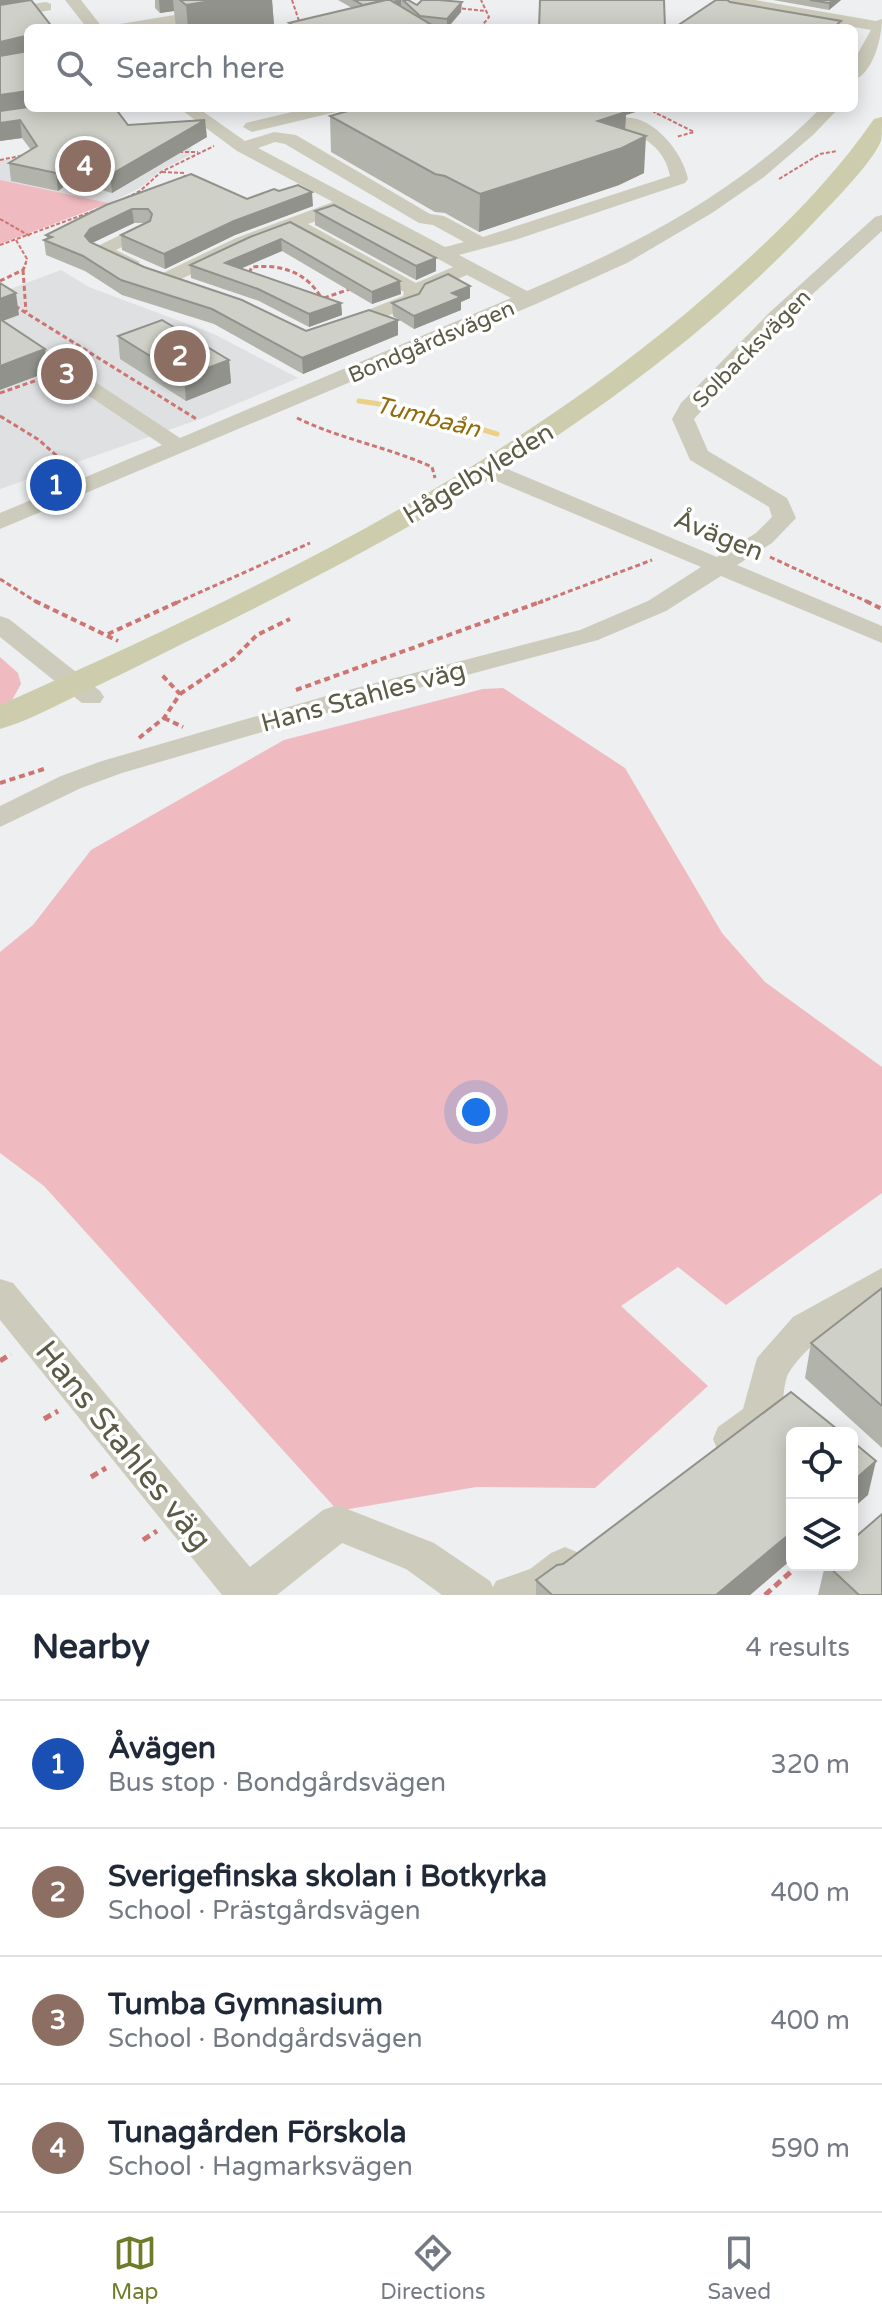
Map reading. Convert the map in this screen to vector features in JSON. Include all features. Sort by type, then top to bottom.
[{"type":"main road","name":"Hågelbyleden","points":[[500,474],[703,315],[798,226],[869,144],[882,124]]},
{"type":"main road","name":"Hågelbyleden","points":[[0,737],[84,691],[308,589],[616,405],[722,320],[812,228],[882,144]]},
{"type":"main road","name":"Hågelbyleden","points":[[0,718],[84,691]]},
{"type":"street","points":[[73,0],[92,24]]},
{"type":"street","points":[[730,0],[881,26],[858,68]]},
{"type":"street","points":[[0,14],[47,8]]},
{"type":"street","points":[[138,24],[253,8]]},
{"type":"street","points":[[193,112],[243,147],[529,300]]},
{"type":"street","points":[[224,134],[314,112]]},
{"type":"street","name":"Bondgårdsvägen","points":[[0,522],[620,259],[713,208],[759,176],[825,112]]},
{"type":"street","points":[[441,254],[508,236],[679,179],[673,155],[661,142],[626,122]]},
{"type":"street","points":[[243,147],[274,137],[290,139],[363,179],[363,184],[426,219],[437,220],[479,242]]},
{"type":"street","points":[[155,274],[345,204]]},
{"type":"street","name":"Solbacksvägen","points":[[721,565],[774,531],[784,518],[779,503],[698,455],[683,419],[689,408],[777,316],[882,221]]},
{"type":"street","points":[[291,223],[415,290]]},
{"type":"street","points":[[142,230],[100,250],[196,288]]},
{"type":"street","points":[[322,335],[411,300],[415,290],[467,268]]},
{"type":"street","points":[[20,341],[178,446]]},
{"type":"street","name":"Åvägen","points":[[500,474],[882,635]]},
{"type":"street","name":"Hans Stahles väg","points":[[0,818],[59,788],[112,767],[342,700],[589,635],[657,606],[721,565]]},
{"type":"street","points":[[0,624],[84,691]]},
{"type":"street","points":[[699,1464],[760,1418],[770,1369],[806,1328],[882,1283]]},
{"type":"street","name":"Hans Stahles väg","points":[[0,1294],[247,1595]]},
{"type":"street","points":[[247,1595],[337,1523],[420,1556],[476,1595]]},
{"type":"street","points":[[510,1595],[543,1583],[591,1546]]},
{"type":"path","points":[[292,0],[302,24]]},
{"type":"path","points":[[481,0],[489,17],[483,24]]},
{"type":"path","points":[[253,8],[272,24]]},
{"type":"path","points":[[457,8],[486,11]]},
{"type":"path","points":[[654,112],[694,132],[661,142]]},
{"type":"path","points":[[116,203],[140,191],[161,172],[200,152],[178,152]]},
{"type":"path","points":[[0,160],[31,155]]},
{"type":"path","points":[[161,172],[184,173],[187,182]]},
{"type":"path","points":[[0,245],[102,208]]},
{"type":"path","points":[[0,219],[30,236]]},
{"type":"path","points":[[48,229],[57,233]]},
{"type":"path","points":[[35,234],[48,235]]},
{"type":"path","points":[[16,240],[27,259],[23,270],[26,313]]},
{"type":"path","points":[[248,277],[252,267],[275,264],[306,278],[317,288],[322,299],[319,310]]},
{"type":"path","points":[[0,281],[23,270]]},
{"type":"path","points":[[311,302],[389,275]]},
{"type":"path","points":[[13,305],[202,423]]},
{"type":"path","points":[[0,393],[64,370]]},
{"type":"path","points":[[278,405],[321,429],[413,457],[432,467],[436,479],[428,487]]},
{"type":"path","points":[[0,416],[39,440],[76,473]]},
{"type":"path","points":[[286,694],[436,642],[657,558],[687,538],[699,536],[723,539],[737,547],[748,547],[882,609]]},
{"type":"path","points":[[108,634],[313,541]]},
{"type":"path","points":[[0,579],[37,603],[108,634],[126,647]]},
{"type":"path","points":[[159,734],[134,742],[164,718],[180,694],[233,659],[257,635],[290,619]]},
{"type":"path","points":[[162,675],[180,694]]},
{"type":"path","points":[[171,730],[183,726]]},
{"type":"path","points":[[0,1361],[11,1354]]},
{"type":"path","points":[[44,1419],[58,1411]]},
{"type":"path","points":[[91,1477],[106,1468]]},
{"type":"path","points":[[143,1540],[157,1531]]},
{"type":"path","points":[[765,1595],[792,1571]]},
{"type":"shaded area","points":[[193,135],[190,155],[161,170],[140,188],[109,203],[0,181],[0,161],[128,140]]},
{"type":"shaded area","points":[[0,180],[109,203],[0,244]]},
{"type":"shaded area","points":[[61,270],[89,287],[214,334],[298,378],[203,418],[0,489],[0,287],[5,291]]},
{"type":"shaded area","points":[[0,657],[18,673],[21,684],[11,702],[0,708]]},
{"type":"shaded area","points":[[503,688],[625,768],[722,933],[765,982],[882,1067],[882,1193],[726,1305],[678,1267],[621,1306],[708,1386],[595,1488],[476,1487],[338,1511],[44,1186],[0,1153],[0,952],[33,925],[91,850],[284,740],[483,689]]},
{"type":"building","points":[[31,0],[50,24],[24,24],[24,36],[0,42],[0,5]]},
{"type":"building","points":[[180,0],[217,0],[186,5]]},
{"type":"building","points":[[354,0],[386,0],[363,5]]},
{"type":"building","points":[[390,0],[430,24],[291,24]]},
{"type":"building","points":[[403,0],[417,5],[422,0],[462,2],[447,19],[420,16]]},
{"type":"building","points":[[540,0],[664,0],[665,24],[539,24]]},
{"type":"building","points":[[716,0],[841,21],[838,24],[680,24]]},
{"type":"building","points":[[24,52],[24,92],[0,95],[0,56]]},
{"type":"building","points":[[24,108],[24,112],[118,112],[128,125],[205,120],[110,175],[69,164],[56,173],[9,163],[37,146],[20,120],[0,123],[0,111]]},
{"type":"building","points":[[344,112],[626,112],[598,121],[646,136],[622,148],[480,194],[435,174],[330,116]]},
{"type":"building","points":[[191,174],[247,199],[274,189],[279,191],[298,185],[312,192],[234,221],[164,254],[121,235],[150,221],[152,214],[148,209],[132,209],[90,229],[85,236],[90,242],[144,267],[242,300],[306,331],[369,310],[398,320],[302,358],[212,309],[121,280],[83,256],[44,240],[52,237],[46,235],[106,205]]},
{"type":"building","points":[[334,205],[436,258],[416,266],[315,211]]},
{"type":"building","points":[[290,222],[400,281],[372,292],[281,239],[225,263],[341,303],[309,314],[258,289],[190,265]]},
{"type":"building","points":[[448,274],[470,286],[452,293],[461,297],[414,316],[392,303],[419,294],[425,284]]},
{"type":"building","points":[[0,283],[16,293],[0,299]]},
{"type":"building","points":[[0,319],[45,349],[0,366]]},
{"type":"building","points":[[162,320],[229,360],[184,377],[118,336]]},
{"type":"building","points":[[882,1288],[882,1406],[811,1343]]},
{"type":"building","points":[[791,1392],[835,1427],[786,1427],[786,1537],[716,1595],[552,1595],[536,1580],[563,1564]]},
{"type":"building","points":[[858,1446],[876,1461],[858,1477]]},
{"type":"building","points":[[882,1514],[882,1595],[859,1595],[833,1571],[858,1571],[858,1535]]},
{"type":"waterway","name":"Tumbaån","points":[[359,401],[414,409],[497,434]]},
{"type":"place","name":"Tunagården Förskola","points":[[85,166]]},
{"type":"place","name":"Sverigefinska skolan i Botkyrka","points":[[180,356]]},
{"type":"place","name":"Tumba Gymnasium","points":[[67,374]]},
{"type":"place","name":"Åvägen","points":[[56,485]]}]
